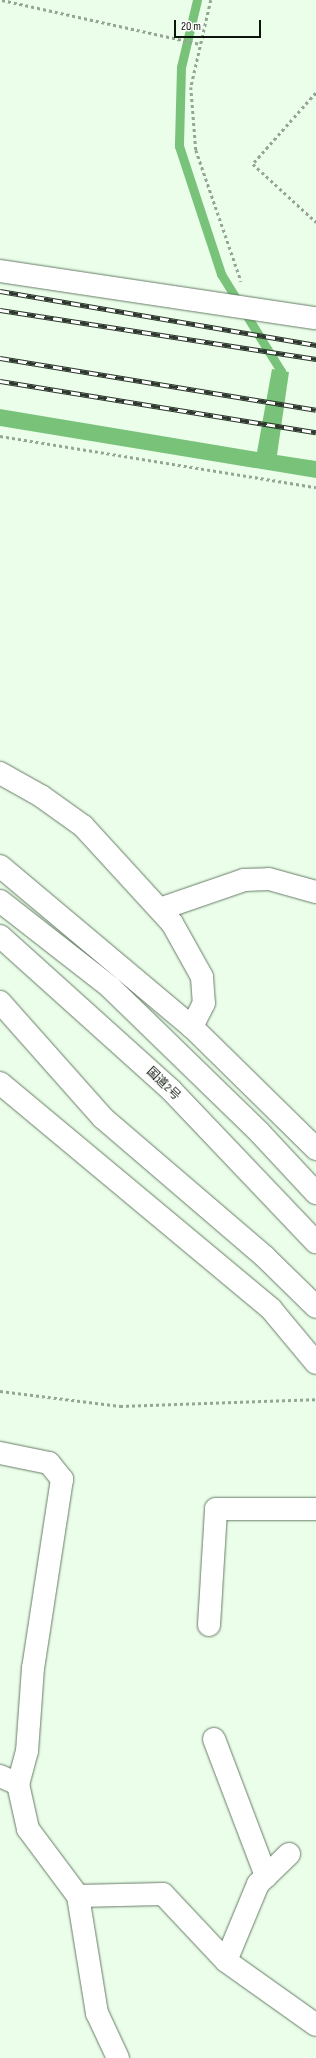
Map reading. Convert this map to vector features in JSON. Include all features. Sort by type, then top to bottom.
[{"type":"main road","points":[[0,271],[316,318]]},
{"type":"main road","points":[[0,773],[42,796],[83,826],[172,923],[202,977],[204,1003],[192,1027]]},
{"type":"main road","points":[[0,866],[192,1027],[316,1149]]},
{"type":"main road","points":[[160,910],[244,880],[269,879],[316,892]]},
{"type":"main road","points":[[0,901],[110,987],[260,1133],[316,1193]]},
{"type":"main road","name":"国道2号","points":[[0,936],[171,1090],[316,1242]]},
{"type":"main road","points":[[0,1002],[103,1118],[265,1257],[316,1307]]},
{"type":"main road","points":[[0,1083],[271,1309],[316,1363]]},
{"type":"main road","points":[[0,1453],[49,1463],[62,1479],[33,1668],[28,1751],[9,1780],[28,1829],[78,1896],[97,2013],[118,2058]]},
{"type":"main road","points":[[209,1625],[216,1509],[316,1509]]},
{"type":"main road","points":[[214,1739],[266,1876]]},
{"type":"main road","points":[[226,1961],[258,1884],[289,1854]]},
{"type":"main road","points":[[78,1896],[163,1894],[226,1961],[316,2025]]},
{"type":"path","points":[[2,0],[199,43]]},
{"type":"path","points":[[211,0],[199,43],[191,87],[196,150],[250,309]]},
{"type":"path","points":[[316,93],[253,164],[316,222]]},
{"type":"path","points":[[0,436],[316,487]]},
{"type":"path","points":[[0,1391],[120,1406],[316,1399]]},
{"type":"shaded area","points":[[272,369],[289,372],[277,455],[316,461],[316,478],[0,426],[0,409],[257,452]]},
{"type":"waterway","points":[[197,0],[181,67],[179,146],[221,274],[281,371],[279,383]]},
{"type":"railway","points":[[0,291],[316,345]]},
{"type":"railway","points":[[0,310],[316,359]]},
{"type":"railway","points":[[0,358],[316,410]]},
{"type":"railway","points":[[0,381],[316,432]]}]
